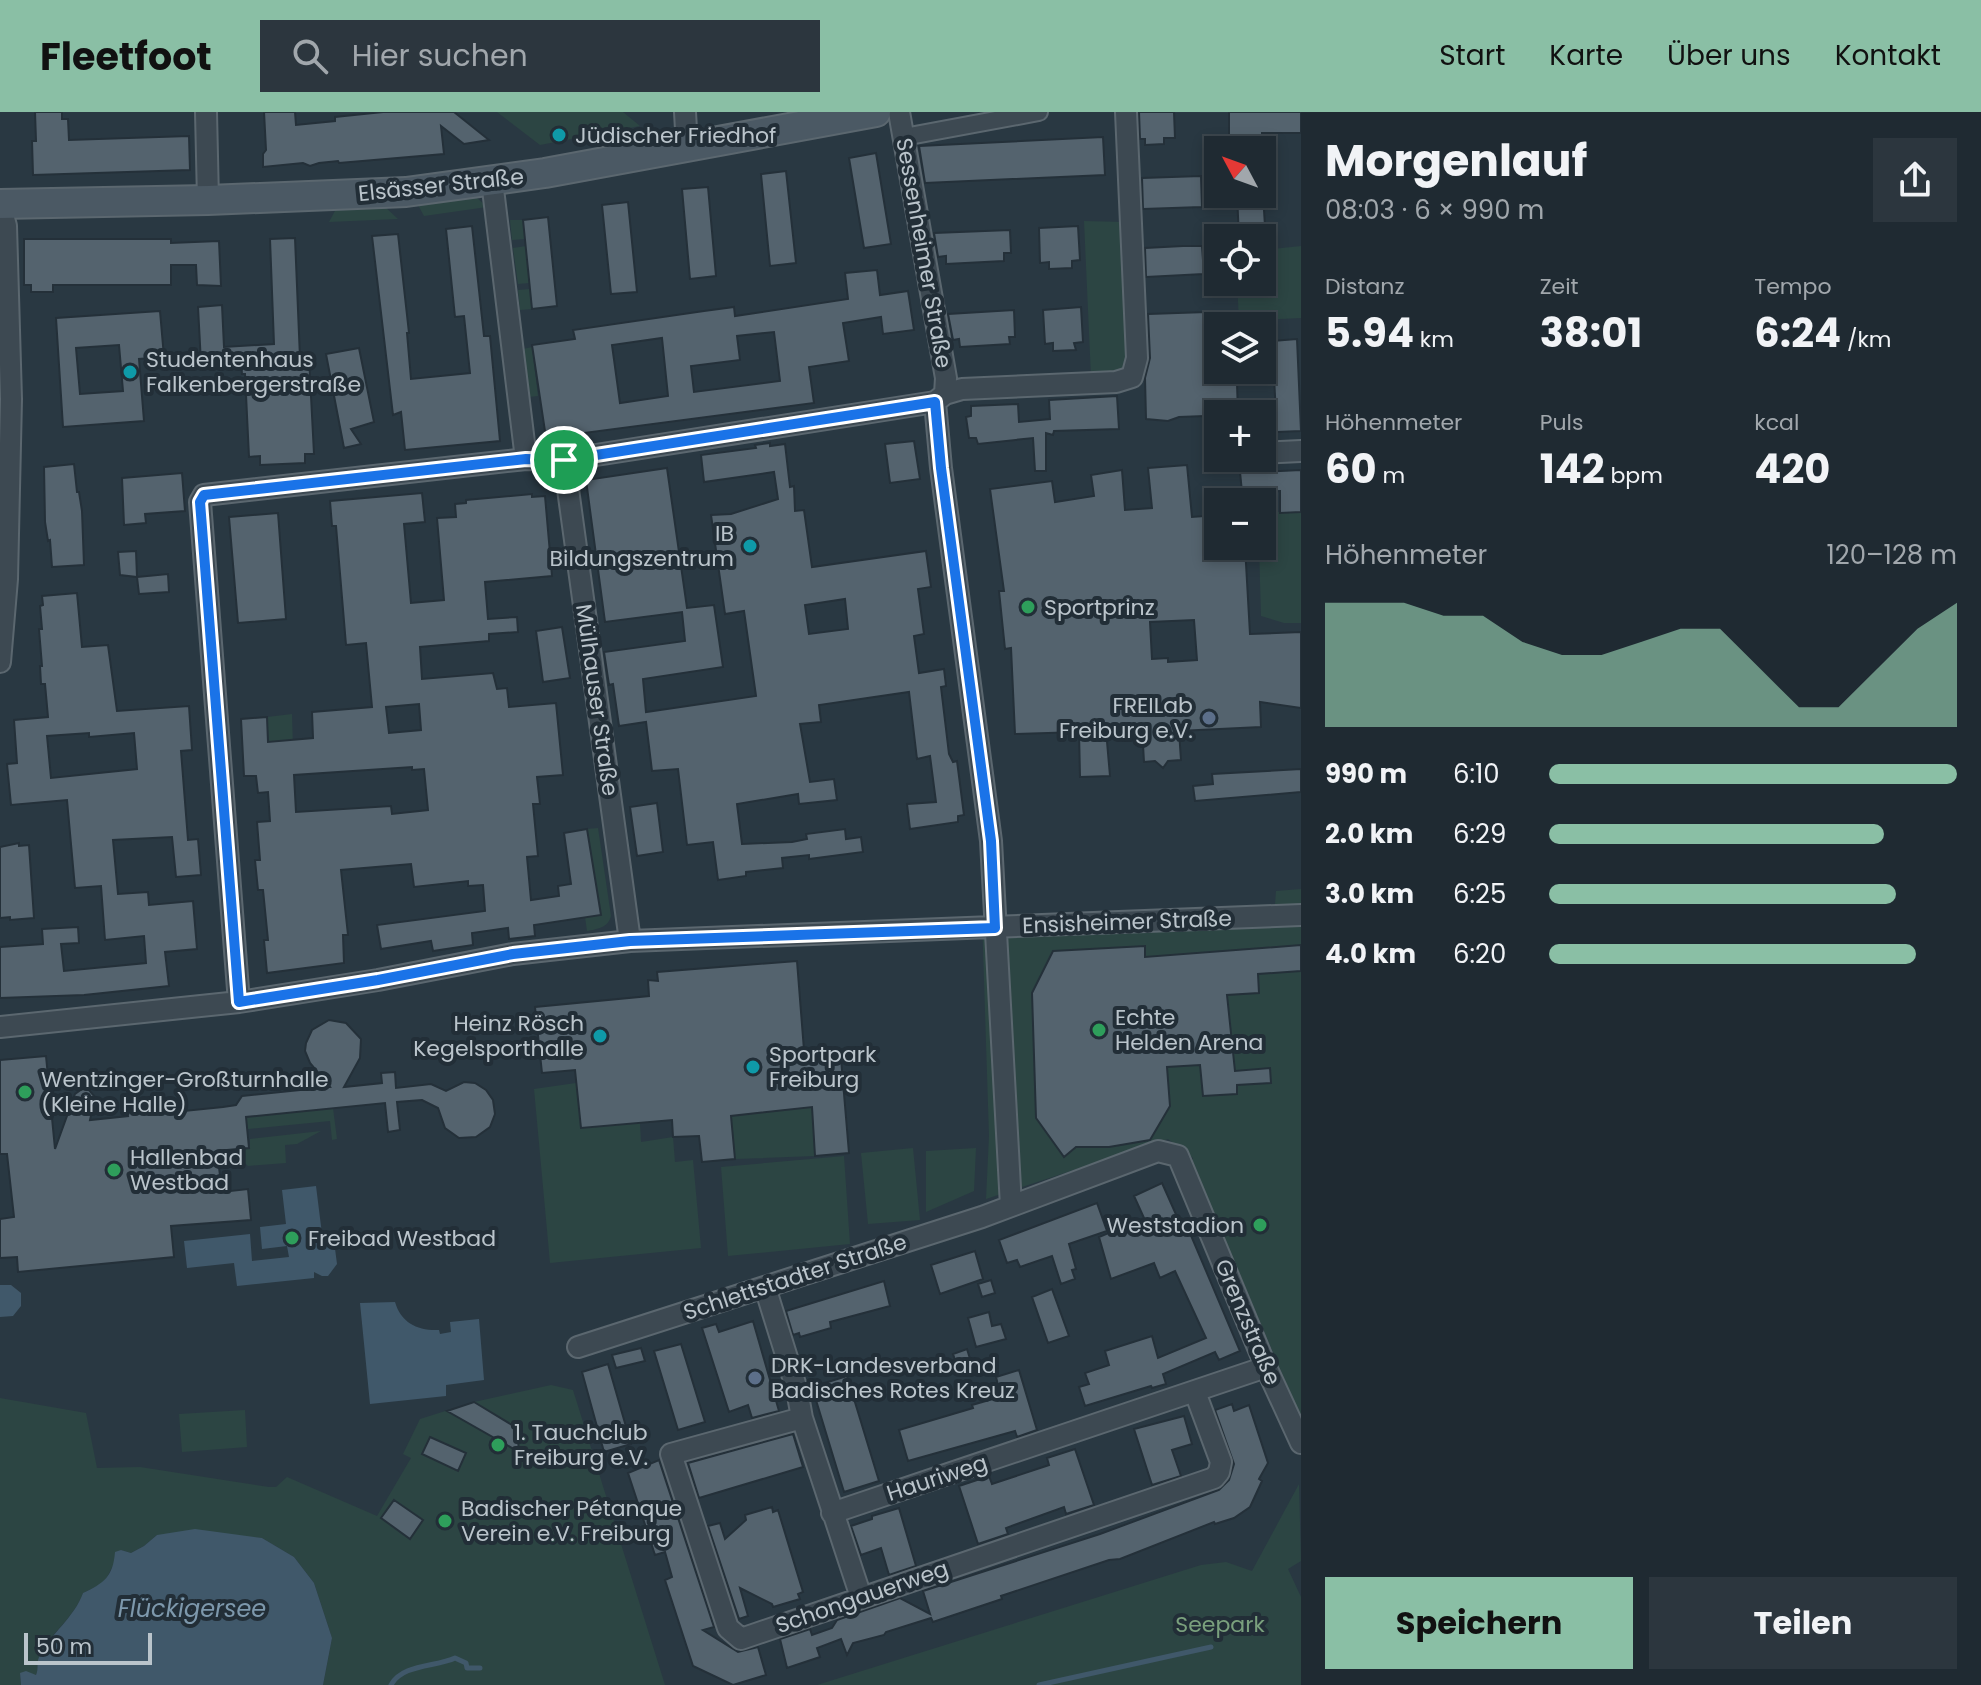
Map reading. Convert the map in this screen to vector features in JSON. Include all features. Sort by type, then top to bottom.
[{"type":"main road","name":"Elsässer Straße","points":[[0,204],[406,192],[492,181],[862,113]]},
{"type":"street","points":[[206,112],[208,200]]},
{"type":"street","points":[[685,112],[687,147]]},
{"type":"street","name":"Sessenheimer Straße","points":[[899,112],[946,378],[940,398],[941,468],[991,841],[995,928]]},
{"type":"street","points":[[904,137],[1039,112]]},
{"type":"street","points":[[239,1002],[200,502],[204,495],[526,459],[564,460],[940,398],[962,389],[1116,382],[1132,377],[1137,358],[1126,112]]},
{"type":"street","points":[[492,181],[526,459]]},
{"type":"street","points":[[0,204],[6,226],[11,399],[7,579],[0,662]]},
{"type":"street","points":[[1276,452],[1301,451]]},
{"type":"street","name":"Mülhauser Straße","points":[[564,460],[630,941]]},
{"type":"street","name":"Ensisheimer Straße","points":[[0,1027],[239,1002],[513,954],[630,941],[1301,915]]},
{"type":"street","points":[[995,928],[1011,1206]]},
{"type":"street","name":"Schlettstadter Straße","points":[[578,1347],[1011,1206],[1158,1151],[1178,1156]]},
{"type":"street","name":"Grenzstraße","points":[[1178,1156],[1301,1443]]},
{"type":"street","points":[[765,1287],[797,1390],[802,1418],[861,1597]]},
{"type":"street","name":"Hauriweg","points":[[832,1513],[1266,1367]]},
{"type":"street","name":"Schongauerweg","points":[[802,1418],[671,1454],[728,1628],[741,1639],[1214,1478],[1221,1462],[1195,1392]]},
{"type":"green space","name":"Jüdischer Friedhof","points":[[497,112],[623,112],[640,126],[540,145]]},
{"type":"green space","points":[[476,197],[487,207],[424,216],[418,205],[420,201]]},
{"type":"green space","points":[[384,206],[398,219],[329,222],[337,207]]},
{"type":"green space","points":[[510,220],[523,220],[525,239],[512,240]]},
{"type":"green space","points":[[1084,221],[1125,222],[1131,357],[1120,372],[1110,376],[1091,377]]},
{"type":"green space","points":[[526,246],[529,283],[518,284],[513,248]]},
{"type":"green space","points":[[1301,246],[1301,318],[1276,319],[1276,312],[1239,312],[1238,296],[1276,296],[1276,249]]},
{"type":"green space","points":[[530,289],[532,309],[520,310],[518,290]]},
{"type":"green space","points":[[532,347],[538,396],[529,397],[523,349]]},
{"type":"green space","points":[[1276,512],[1301,512],[1301,623],[1284,623],[1261,616],[1259,560],[1276,560]]},
{"type":"green space","points":[[292,714],[294,780],[272,782],[267,717]]},
{"type":"green space","points":[[598,828],[611,916],[605,925],[587,931],[585,917],[601,915],[587,829]]},
{"type":"green space","points":[[1301,889],[1301,1418],[1192,1162],[1193,1158],[1168,1139],[986,1199],[989,1136],[982,918],[1275,904],[1276,891]]},
{"type":"green space","points":[[576,1083],[581,1128],[640,1123],[641,1142],[673,1137],[675,1162],[693,1160],[701,1248],[550,1263],[534,1089]]},
{"type":"green space","points":[[812,1107],[815,1156],[735,1159],[731,1116]]},
{"type":"green space","points":[[333,1108],[337,1139],[332,1140],[330,1121],[248,1129],[246,1117]]},
{"type":"green space","points":[[321,1131],[297,1144],[285,1145],[286,1163],[248,1166],[244,1162],[242,1149],[250,1146],[250,1139]]},
{"type":"green space","points":[[913,1148],[920,1220],[868,1224],[861,1153]]},
{"type":"green space","points":[[976,1148],[974,1191],[926,1212],[926,1151]]},
{"type":"green space","points":[[844,1156],[850,1244],[728,1256],[721,1167]]},
{"type":"green space","points":[[551,1385],[573,1390],[665,1685],[323,1685],[332,1638],[314,1583],[294,1557],[262,1538],[157,1535],[131,1553],[121,1550],[104,1583],[83,1593],[74,1610],[44,1648],[35,1676],[20,1673],[21,1685],[0,1685],[0,1398],[86,1413],[97,1468],[140,1467],[269,1487],[276,1487],[287,1477],[377,1516],[411,1458],[403,1454],[420,1419],[474,1402]]},
{"type":"green space","points":[[245,1410],[247,1447],[182,1452],[179,1414]]},
{"type":"green space","name":"Seepark","points":[[1299,1484],[1301,1561],[1288,1569],[1301,1597],[1301,1685],[817,1685],[1201,1565],[1226,1562],[1252,1571]]},
{"type":"water","name":"Freibad Westbad","points":[[316,1186],[323,1242],[334,1241],[337,1264],[328,1276],[314,1272],[314,1278],[237,1286],[234,1263],[187,1268],[184,1241],[250,1234],[252,1261],[289,1257],[287,1246],[262,1249],[260,1227],[286,1224],[282,1190]]},
{"type":"water","points":[[0,1285],[11,1285],[21,1293],[21,1306],[13,1316],[0,1317]]},
{"type":"water","points":[[395,1302],[401,1315],[411,1324],[439,1330],[440,1334],[451,1332],[450,1322],[479,1319],[484,1380],[446,1385],[446,1396],[370,1404],[360,1303]]},
{"type":"water","name":"Flückigersee","points":[[195,1529],[262,1538],[294,1557],[314,1583],[332,1638],[323,1685],[21,1685],[20,1673],[26,1671],[36,1675],[39,1657],[83,1593],[102,1582],[110,1573],[115,1552],[131,1553],[157,1535]]},
{"type":"building","points":[[35,112],[62,112],[62,119],[68,119],[69,140],[189,136],[190,170],[33,175]]},
{"type":"building","points":[[264,112],[295,112],[296,125],[383,112],[454,112],[489,140],[464,144],[441,126],[444,154],[263,167],[266,150]]},
{"type":"building","points":[[1139,112],[1174,112],[1175,138],[1164,138],[1164,144],[1145,145],[1145,139],[1140,139]]},
{"type":"building","points":[[1229,112],[1301,112],[1301,133],[1229,136]]},
{"type":"building","points":[[1103,137],[1105,175],[925,183],[919,146]]},
{"type":"building","points":[[876,153],[891,244],[864,248],[849,158]]},
{"type":"building","points":[[786,171],[796,263],[770,266],[761,174]]},
{"type":"building","points":[[1201,176],[1202,207],[1143,209],[1142,178]]},
{"type":"building","points":[[708,187],[716,276],[690,279],[682,189]]},
{"type":"building","points":[[628,202],[637,292],[611,294],[602,205]]},
{"type":"building","points":[[1238,208],[1264,208],[1265,224],[1238,224]]},
{"type":"building","points":[[548,217],[557,306],[532,309],[523,220]]},
{"type":"building","points":[[472,226],[484,336],[490,336],[500,441],[405,450],[401,412],[393,415],[372,236],[398,234],[411,379],[470,373],[464,316],[455,317],[446,229]]},
{"type":"building","points":[[1078,226],[1080,260],[1072,261],[1072,268],[1049,269],[1049,262],[1040,263],[1039,228]]},
{"type":"building","points":[[1010,230],[1011,253],[1004,253],[1004,261],[946,264],[946,256],[938,257],[934,233]]},
{"type":"building","points":[[295,238],[300,358],[309,357],[314,454],[305,454],[305,463],[260,465],[260,456],[249,457],[245,374],[242,374],[241,361],[201,363],[198,307],[222,305],[224,347],[274,344],[270,239]]},
{"type":"building","points":[[24,239],[171,239],[171,243],[219,241],[221,286],[197,285],[196,265],[171,265],[171,285],[53,285],[53,292],[31,292],[31,285],[24,285]]},
{"type":"building","points":[[1202,246],[1204,274],[1146,277],[1145,248]]},
{"type":"building","points":[[877,270],[880,295],[908,291],[914,330],[883,334],[881,317],[843,323],[849,361],[809,367],[814,403],[546,438],[532,345],[575,339],[573,330],[734,307],[735,316],[848,299],[845,273]],"holes":[[[774,332],[780,381],[694,392],[691,366],[740,360],[737,336]],[[662,338],[668,396],[620,403],[612,345]]]},
{"type":"building","points":[[1081,307],[1083,342],[1074,343],[1076,350],[1053,351],[1053,343],[1045,344],[1043,310]]},
{"type":"building","points":[[1014,310],[1015,337],[1009,337],[1010,344],[960,347],[959,339],[953,340],[948,314]]},
{"type":"building","name":"Studentenhaus Falkenbergerstraße","points":[[160,311],[164,357],[139,359],[144,421],[63,427],[56,318]],"holes":[[[119,345],[123,391],[80,394],[76,348]]]},
{"type":"building","points":[[1204,312],[1204,384],[1237,384],[1238,400],[1204,400],[1204,416],[1179,417],[1168,421],[1146,419],[1145,378],[1150,358],[1148,314]]},
{"type":"building","points":[[1297,339],[1301,431],[1277,432],[1276,341]]},
{"type":"building","points":[[359,348],[374,422],[351,429],[361,444],[344,448],[326,354]]},
{"type":"building","points":[[1117,396],[1119,429],[1046,433],[1046,471],[1035,471],[1033,438],[978,444],[976,438],[969,438],[966,417],[971,416],[971,406],[1018,404],[1019,422],[1050,419],[1049,400]]},
{"type":"building","points":[[914,441],[920,479],[890,483],[885,444]]},
{"type":"building","points":[[785,444],[790,487],[794,486],[795,511],[804,510],[812,567],[926,551],[931,587],[918,589],[924,634],[914,636],[919,673],[944,669],[946,686],[941,687],[949,754],[953,762],[957,761],[964,815],[958,816],[958,822],[910,829],[907,804],[936,802],[930,756],[917,759],[909,692],[819,705],[821,722],[800,724],[810,782],[834,779],[837,800],[799,804],[798,794],[737,804],[742,844],[792,842],[807,839],[806,834],[845,829],[846,839],[861,837],[863,852],[809,859],[809,855],[782,858],[783,868],[746,872],[746,876],[718,880],[713,842],[687,845],[678,769],[652,771],[646,722],[619,726],[613,684],[609,685],[604,652],[685,641],[682,612],[605,622],[586,480],[667,468],[687,608],[714,605],[723,667],[643,679],[646,712],[756,696],[744,611],[725,614],[711,515],[731,514],[778,499],[774,472],[704,482],[701,455],[756,448],[755,445]],"holes":[[[845,599],[848,629],[809,634],[805,605]]]},
{"type":"building","points":[[74,464],[82,511],[84,565],[52,567],[45,522],[44,467]]},
{"type":"building","points":[[1187,465],[1192,517],[1204,516],[1204,560],[1246,560],[1250,634],[1301,632],[1301,708],[1260,702],[1261,727],[1179,731],[1181,760],[1168,761],[1163,768],[1155,761],[1144,762],[1142,727],[1106,730],[1110,776],[1080,777],[1079,732],[1015,734],[1011,648],[1005,649],[999,591],[1004,591],[990,489],[1052,481],[1055,502],[1094,496],[1091,475],[1122,470],[1125,510],[1152,508],[1148,468]],"holes":[[[1194,620],[1197,660],[1168,662],[1168,658],[1152,659],[1150,622]]]},
{"type":"building","points":[[1301,470],[1301,512],[1280,513],[1280,491],[1276,491],[1276,488],[1242,488],[1240,472]]},
{"type":"building","points":[[182,473],[185,511],[145,514],[146,523],[124,525],[122,478]]},
{"type":"building","points":[[422,493],[425,522],[404,524],[411,603],[444,600],[437,518],[456,517],[455,504],[466,503],[466,500],[532,494],[532,497],[545,496],[552,576],[485,582],[488,619],[517,617],[518,632],[489,634],[489,641],[420,647],[422,679],[493,673],[497,689],[507,688],[509,707],[556,703],[563,775],[537,777],[540,804],[533,804],[538,856],[527,857],[531,900],[559,896],[558,886],[571,884],[564,833],[587,829],[601,915],[534,925],[535,936],[509,939],[508,928],[472,933],[473,945],[433,951],[431,941],[381,949],[377,925],[485,911],[483,885],[468,886],[468,881],[414,887],[411,864],[341,870],[348,935],[343,935],[344,963],[267,973],[264,940],[268,940],[263,890],[258,890],[255,860],[260,860],[257,822],[270,821],[268,792],[258,793],[256,776],[244,776],[241,719],[267,717],[268,742],[313,738],[312,712],[372,707],[366,643],[346,645],[336,526],[332,526],[330,501]],"holes":[[[419,704],[421,730],[389,733],[386,707]],[[412,767],[412,770],[424,769],[428,810],[392,814],[391,806],[296,812],[294,775]]]},
{"type":"building","points":[[278,513],[286,619],[238,623],[229,517]]},
{"type":"building","points":[[136,551],[137,577],[120,575],[118,552]]},
{"type":"building","points":[[168,574],[169,592],[139,594],[137,577]]},
{"type":"building","points":[[77,593],[82,647],[108,645],[117,711],[189,706],[192,750],[181,751],[188,840],[198,839],[201,875],[176,877],[172,837],[113,840],[118,894],[148,892],[149,905],[193,901],[197,949],[165,952],[169,986],[84,995],[0,998],[0,947],[43,944],[42,929],[78,927],[79,943],[61,944],[64,971],[146,963],[144,936],[105,940],[101,886],[75,888],[67,800],[11,805],[7,764],[17,763],[14,720],[48,717],[40,666],[42,596]],"holes":[[[89,733],[89,737],[134,733],[137,769],[51,778],[47,736]]]},
{"type":"building","points":[[562,627],[570,678],[543,682],[536,631]]},
{"type":"building","points":[[1301,769],[1301,792],[1195,801],[1193,786],[1213,784],[1212,774]]},
{"type":"building","points":[[657,803],[663,852],[637,856],[630,807]]},
{"type":"building","points":[[19,843],[19,846],[29,845],[34,918],[10,920],[10,917],[0,918],[0,847]]},
{"type":"building","name":"Echte Helden Arena","points":[[1301,945],[1301,971],[1258,974],[1259,993],[1227,995],[1235,1071],[1270,1068],[1271,1083],[1237,1085],[1237,1094],[1203,1096],[1200,1065],[1167,1067],[1170,1106],[1150,1140],[1109,1147],[1076,1147],[1064,1157],[1036,1118],[1032,993],[1053,951],[1145,946],[1145,957]]},
{"type":"building","name":"Sportpark Freiburg","points":[[797,961],[804,1050],[817,1049],[818,1060],[841,1058],[849,1153],[815,1156],[812,1107],[731,1116],[735,1159],[702,1162],[699,1136],[673,1137],[672,1120],[581,1128],[575,1070],[542,1073],[535,1007],[649,996],[648,980],[658,981],[657,972]]},
{"type":"building","name":"Hallenbad Westbad","points":[[329,1020],[346,1023],[361,1039],[360,1058],[344,1087],[382,1083],[381,1073],[395,1072],[396,1088],[431,1084],[446,1091],[464,1082],[475,1083],[486,1090],[493,1100],[495,1114],[490,1127],[476,1137],[459,1138],[445,1128],[438,1108],[422,1100],[397,1102],[400,1130],[388,1132],[385,1103],[246,1117],[249,1148],[217,1151],[222,1192],[248,1189],[251,1220],[171,1226],[174,1257],[18,1272],[17,1257],[0,1258],[0,1219],[14,1217],[7,1154],[0,1154],[0,1060],[46,1056],[55,1149],[75,1094],[82,1089],[89,1090],[95,1097],[90,1120],[128,1116],[127,1111],[165,1107],[165,1113],[223,1107],[236,1105],[242,1096],[330,1087],[310,1063],[305,1051],[312,1030]]},
{"type":"building","points":[[1162,1183],[1182,1228],[1187,1226],[1240,1351],[1219,1360],[1215,1352],[1163,1374],[1166,1384],[1085,1406],[1079,1387],[1089,1384],[1085,1373],[1109,1365],[1105,1351],[1152,1336],[1158,1358],[1206,1338],[1175,1271],[1160,1278],[1154,1263],[1111,1279],[1099,1237],[1144,1218],[1134,1196]]},
{"type":"building","points":[[1097,1203],[1107,1231],[1069,1244],[1076,1269],[1072,1270],[1075,1279],[1061,1284],[1052,1256],[1020,1267],[1017,1260],[1007,1263],[999,1240]]},
{"type":"building","points":[[975,1251],[983,1279],[940,1294],[931,1265]]},
{"type":"building","points":[[991,1280],[995,1293],[982,1297],[978,1284]]},
{"type":"building","points":[[884,1281],[890,1306],[830,1322],[831,1328],[800,1337],[799,1333],[793,1335],[786,1311]]},
{"type":"building","points":[[1052,1289],[1069,1336],[1048,1343],[1032,1297]]},
{"type":"building","points":[[989,1312],[992,1326],[1001,1324],[1006,1339],[976,1347],[968,1318]]},
{"type":"building","points":[[753,1321],[779,1411],[752,1418],[748,1405],[729,1412],[702,1328],[716,1324],[719,1332]]},
{"type":"building","points":[[681,1344],[705,1422],[678,1430],[654,1351]]},
{"type":"building","points":[[641,1348],[645,1361],[616,1368],[612,1355]]},
{"type":"building","points":[[967,1349],[971,1362],[957,1366],[953,1354]]},
{"type":"building","points":[[608,1364],[631,1444],[604,1452],[582,1372]]},
{"type":"building","points":[[1019,1370],[1037,1430],[1017,1437],[1015,1431],[908,1461],[899,1430],[996,1398],[992,1387],[998,1385],[996,1377]]},
{"type":"building","points":[[847,1376],[879,1481],[844,1492],[812,1387]]},
{"type":"building","points":[[474,1402],[517,1428],[519,1452],[447,1411]]},
{"type":"building","points":[[1232,1404],[1234,1411],[1249,1405],[1268,1463],[1250,1507],[1234,1518],[1214,1522],[1120,1559],[1001,1596],[1002,1599],[933,1622],[931,1618],[853,1643],[847,1655],[841,1639],[817,1648],[820,1657],[787,1668],[780,1639],[810,1629],[812,1635],[832,1628],[837,1620],[900,1598],[930,1614],[923,1591],[1100,1534],[1219,1490],[1229,1480],[1234,1464],[1215,1410]]},
{"type":"building","points":[[1184,1416],[1192,1444],[1172,1450],[1181,1476],[1152,1485],[1134,1429]]},
{"type":"building","points":[[793,1434],[803,1467],[699,1498],[688,1463]]},
{"type":"building","points":[[430,1437],[466,1453],[458,1471],[422,1454]]},
{"type":"building","points":[[1075,1449],[1094,1505],[1066,1514],[1064,1507],[1006,1528],[1008,1534],[978,1544],[959,1486],[989,1476],[992,1484],[1049,1465],[1047,1458]]},
{"type":"building","points":[[659,1460],[714,1627],[703,1630],[738,1652],[758,1647],[766,1675],[733,1685],[693,1666],[665,1580],[672,1577],[665,1552],[655,1555],[628,1473]]},
{"type":"building","points":[[394,1500],[423,1520],[410,1539],[381,1518]]},
{"type":"building","points":[[772,1507],[773,1512],[778,1510],[803,1592],[798,1594],[800,1599],[773,1607],[740,1588],[748,1616],[739,1619],[708,1526],[720,1523],[725,1539],[746,1520],[745,1515]]},
{"type":"building","points":[[899,1508],[916,1566],[889,1575],[881,1548],[861,1555],[851,1526]]},
{"type":"waterway","points":[[1039,1685],[1211,1647]]},
{"type":"waterway","points":[[391,1685],[403,1673],[455,1658],[466,1663],[467,1668],[480,1668]]},
{"type":"place","name":"Jüdischer Friedhof","points":[[559,135]]},
{"type":"place","name":"Studentenhaus Falkenbergerstraße","points":[[130,372]]},
{"type":"place","name":"IB Bildungszentrum","points":[[750,546]]},
{"type":"place","name":"Sportprinz","points":[[1028,607]]},
{"type":"place","name":"FREILab Freiburg e.V.","points":[[1209,718]]},
{"type":"place","name":"Echte Helden Arena","points":[[1099,1030]]},
{"type":"place","name":"Heinz Rösch Kegelsporthalle","points":[[600,1036]]},
{"type":"place","name":"Sportpark Freiburg","points":[[753,1067]]},
{"type":"place","name":"Wentzinger-Großturnhalle (Kleine Halle)","points":[[25,1092]]},
{"type":"place","name":"Hallenbad Westbad","points":[[114,1170]]},
{"type":"place","name":"Weststadion","points":[[1260,1225]]},
{"type":"place","name":"Freibad Westbad","points":[[292,1238]]},
{"type":"place","name":"DRK-Landesverband Badisches Rotes Kreuz","points":[[755,1378]]},
{"type":"place","name":"1. Tauchclub Freiburg e.V.","points":[[498,1445]]},
{"type":"place","name":"Badischer Pétanque Verein e.V. Freiburg","points":[[445,1521]]},
{"type":"route","points":[[935,402],[991,841],[995,928],[630,941],[513,954],[239,1002],[200,502],[204,495],[526,459],[564,460],[935,402]]}]
